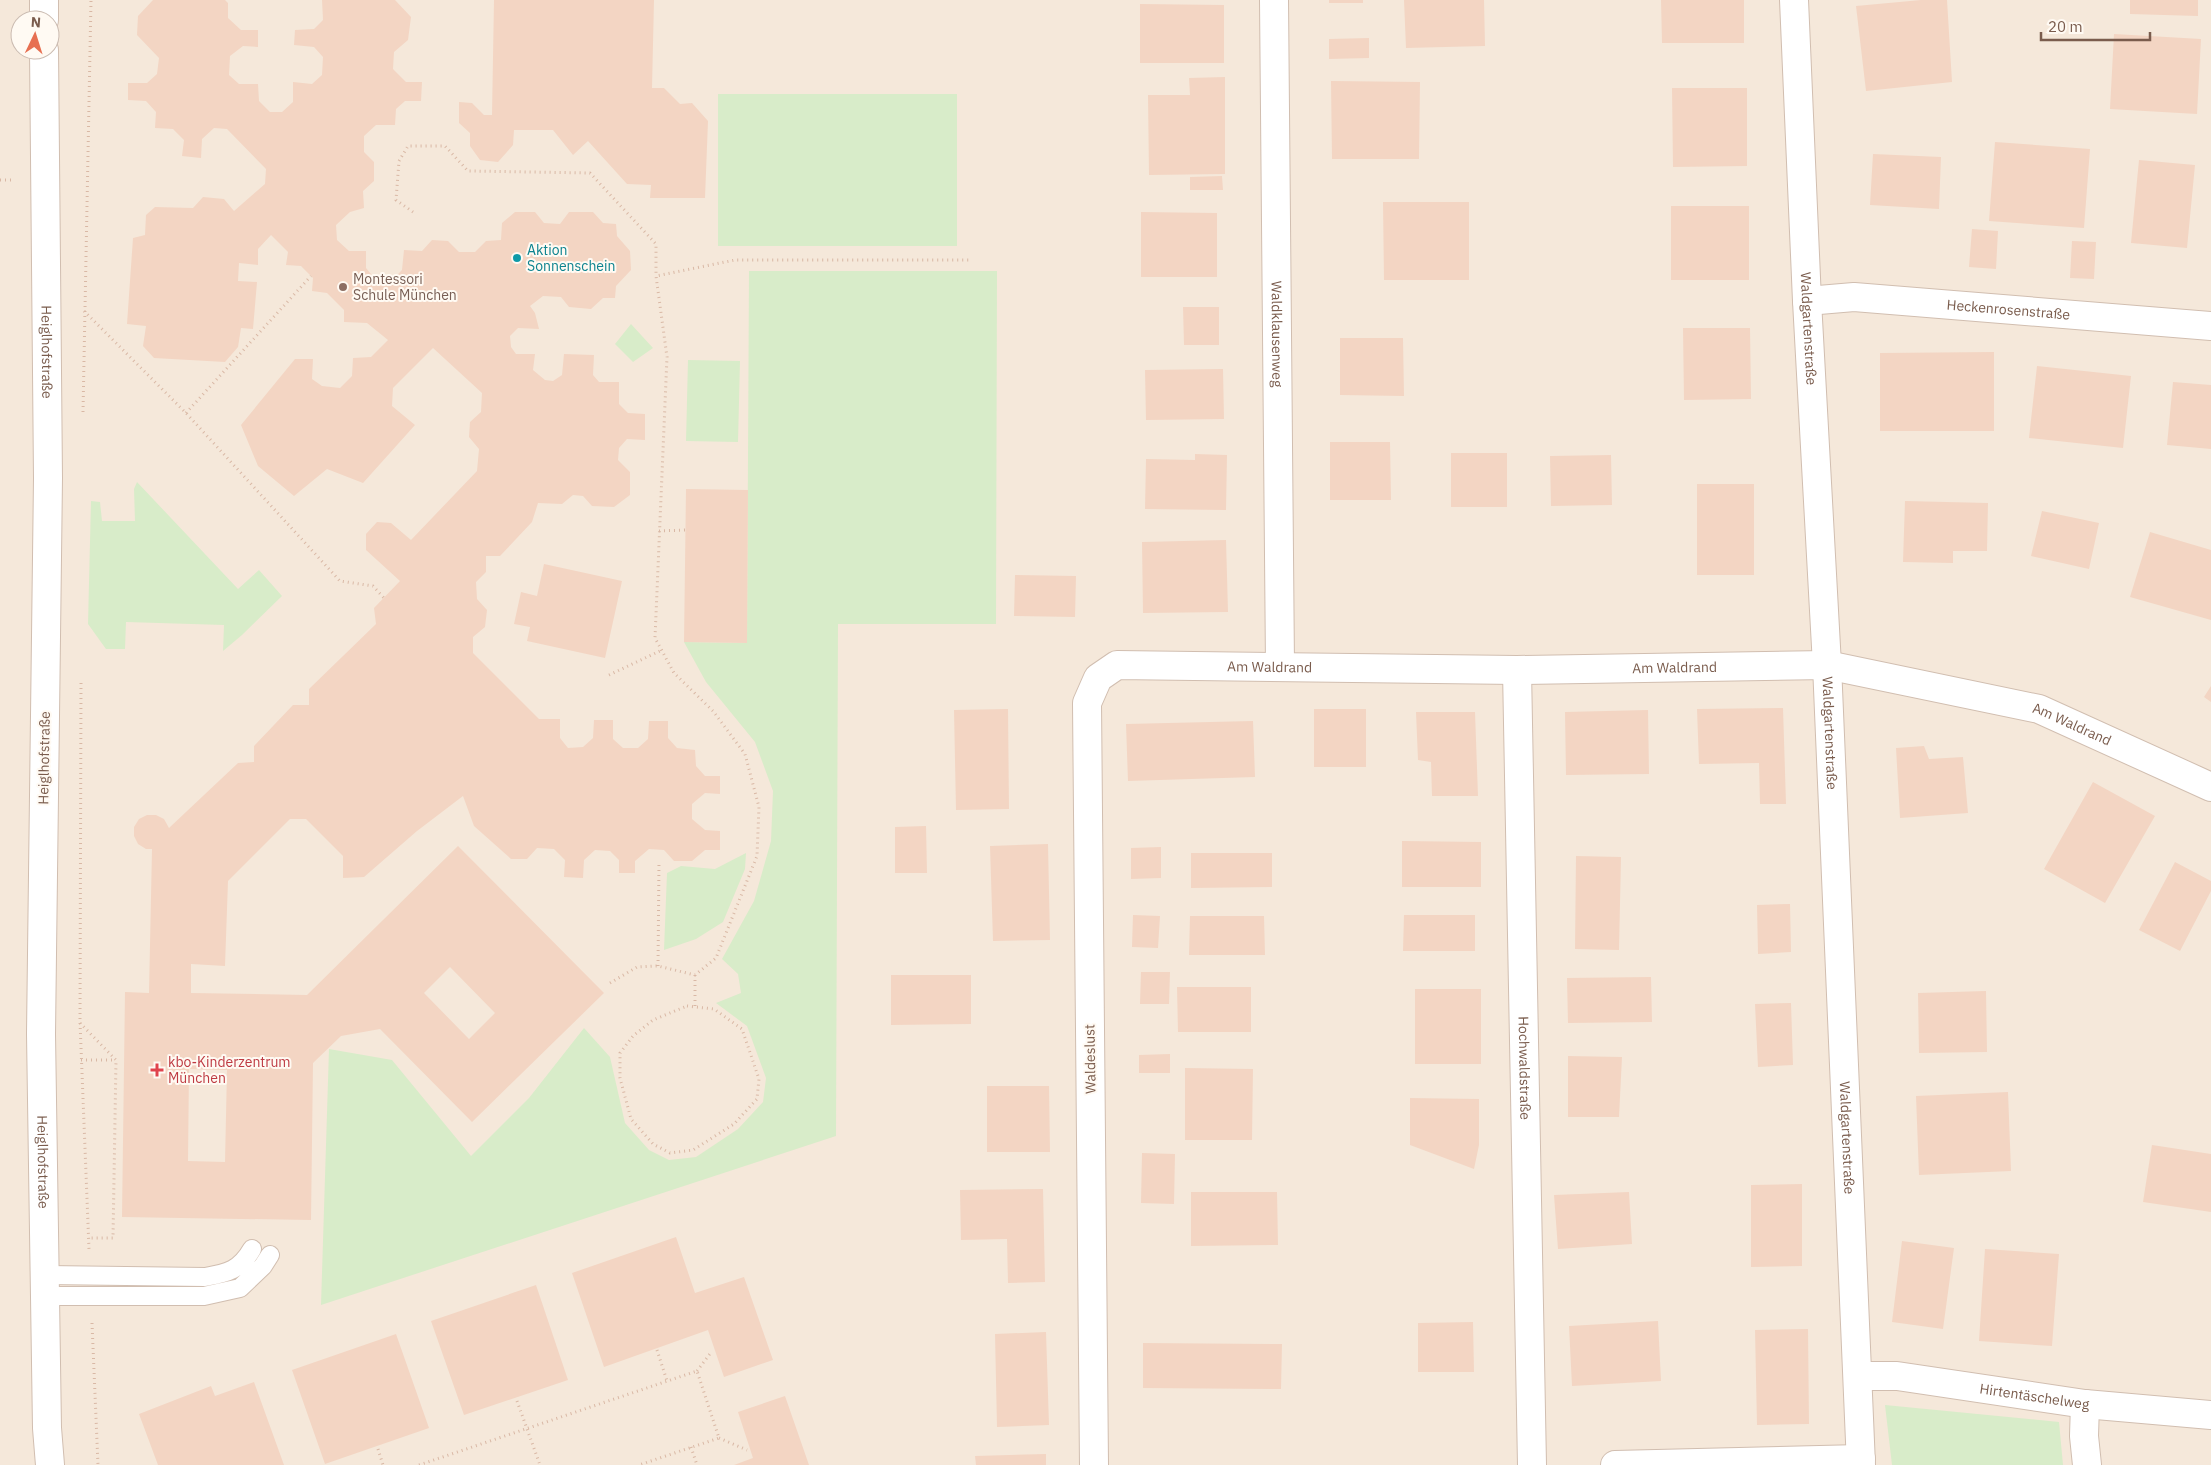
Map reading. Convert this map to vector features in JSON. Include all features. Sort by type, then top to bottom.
[{"type":"street","name":"Waldklausenweg","points":[[1274,0],[1280,666]]},
{"type":"street","name":"Waldgartenstraße","points":[[1794,0],[1807,301],[1827,665],[1861,1462]]},
{"type":"street","name":"Heiglhofstraße","points":[[44,60],[48,478],[42,882],[42,1034],[47,1428],[50,1465]]},
{"type":"street","name":"Heckenrosenstraße","points":[[1807,301],[1854,297],[2211,326]]},
{"type":"street","name":"Am Waldrand","points":[[1117,665],[1517,670],[1827,665],[2039,709],[2211,787]]},
{"type":"street","name":"Waldeslust","points":[[1094,1465],[1087,703],[1098,678],[1117,665]]},
{"type":"street","name":"Hochwaldstraße","points":[[1517,670],[1532,1465]]},
{"type":"street","name":"Hirtentäschelweg","points":[[1858,1376],[1897,1376],[2085,1404],[2211,1415]]},
{"type":"street","points":[[2085,1404],[2084,1436],[2087,1465]]},
{"type":"street","points":[[1615,1465],[1861,1462]]},
{"type":"lane","points":[[46,1285],[90,1275],[213,1276],[228,1273],[245,1261],[252,1248]]},
{"type":"lane","points":[[46,1285],[91,1296],[204,1296],[240,1288],[263,1266],[270,1255]]},
{"type":"path","points":[[83,416],[91,0]]},
{"type":"path","points":[[413,212],[396,200],[399,161],[408,146],[445,146],[468,171],[590,173],[656,244],[656,276],[667,357],[655,638],[674,673],[713,711],[745,754],[759,807],[757,856],[716,958],[695,975]]},
{"type":"path","points":[[656,276],[735,260],[972,260]]},
{"type":"path","points":[[186,413],[311,276]]},
{"type":"path","points":[[84,311],[186,413],[340,581],[374,586],[384,598]]},
{"type":"path","points":[[659,531],[685,530]]},
{"type":"path","points":[[609,675],[662,650]]},
{"type":"path","points":[[81,678],[80,1022],[90,1275]]},
{"type":"path","points":[[658,966],[659,861]]},
{"type":"path","points":[[610,983],[637,967],[658,966],[695,975]]},
{"type":"path","points":[[695,975],[695,1007]]},
{"type":"path","points":[[687,1006],[695,1007],[714,1009],[742,1029],[759,1079],[757,1099],[734,1124],[693,1150],[670,1153],[653,1144],[631,1119],[620,1078],[620,1053],[632,1036],[653,1020],[687,1006]]},
{"type":"path","points":[[80,1022],[116,1060],[113,1238],[88,1238]]},
{"type":"path","points":[[81,1060],[116,1060]]},
{"type":"path","points":[[91,1296],[98,1465]]},
{"type":"path","points":[[657,1350],[667,1381]]},
{"type":"path","points":[[419,1465],[697,1371],[712,1351]]},
{"type":"path","points":[[697,1371],[719,1438]]},
{"type":"path","points":[[517,1401],[540,1465]]},
{"type":"path","points":[[639,1465],[719,1438],[747,1450]]},
{"type":"path","points":[[692,1447],[697,1465]]},
{"type":"path","points":[[378,1449],[383,1465]]},
{"type":"shaded area","points":[[0,0],[2211,0],[2211,1465],[0,1465]]},
{"type":"green space","points":[[718,94],[957,94],[957,246],[718,246]]},
{"type":"green space","points":[[749,271],[997,271],[996,624],[838,624],[836,1136],[321,1305],[329,1049],[392,1060],[471,1156],[529,1098],[584,1028],[610,1057],[625,1123],[649,1150],[669,1160],[696,1157],[738,1129],[763,1102],[766,1078],[747,1026],[716,1003],[741,993],[738,974],[722,959],[754,901],[771,841],[773,791],[755,742],[706,682],[684,642],[747,643]]},
{"type":"green space","points":[[631,324],[653,348],[633,362],[615,344]]},
{"type":"green space","points":[[688,360],[740,361],[738,442],[686,441]]},
{"type":"green space","points":[[137,482],[238,589],[259,570],[282,596],[223,651],[224,625],[126,622],[125,649],[106,649],[88,624],[91,501],[100,502],[102,521],[135,521],[134,489]]},
{"type":"green space","points":[[746,853],[745,869],[723,922],[696,939],[664,950],[667,873],[681,866],[715,869]]},
{"type":"green space","points":[[1885,1405],[2059,1422],[2063,1465],[1892,1465]]},
{"type":"building","points":[[153,0],[225,0],[228,3],[228,18],[241,30],[258,30],[258,47],[243,46],[230,56],[229,75],[239,84],[258,84],[259,101],[270,112],[282,112],[293,102],[293,82],[312,84],[322,75],[323,57],[314,47],[294,45],[295,30],[314,29],[323,20],[322,0],[395,0],[411,17],[408,40],[394,52],[393,69],[406,82],[422,82],[421,101],[405,101],[396,109],[395,125],[376,125],[364,136],[364,152],[374,162],[374,181],[363,191],[364,208],[350,212],[336,225],[337,240],[349,251],[366,251],[366,268],[376,280],[392,280],[402,270],[404,250],[422,251],[432,240],[448,241],[459,252],[475,252],[486,241],[501,240],[502,223],[515,212],[535,212],[544,223],[560,224],[569,212],[593,212],[603,223],[616,224],[617,236],[630,251],[631,270],[616,286],[615,298],[603,298],[591,309],[569,307],[561,297],[543,296],[530,306],[535,313],[539,329],[518,328],[510,336],[511,347],[516,354],[535,354],[533,370],[545,380],[553,381],[562,375],[564,354],[594,355],[593,375],[599,382],[619,382],[619,404],[628,413],[645,414],[645,440],[627,439],[619,448],[618,460],[630,472],[630,495],[614,507],[592,506],[583,496],[573,495],[562,504],[538,503],[532,522],[500,556],[486,556],[486,572],[476,582],[477,599],[487,610],[485,627],[473,637],[473,653],[539,719],[560,719],[560,738],[568,748],[583,747],[593,738],[594,720],[613,720],[613,739],[623,748],[638,748],[648,739],[649,721],[668,721],[668,738],[677,748],[695,750],[696,766],[705,776],[720,776],[720,794],[705,793],[692,804],[692,819],[705,830],[720,831],[720,850],[705,850],[692,861],[674,861],[664,850],[649,849],[635,861],[635,873],[619,873],[619,860],[610,851],[595,850],[584,860],[583,878],[564,877],[565,860],[554,849],[537,848],[527,859],[511,859],[474,826],[463,796],[417,831],[364,877],[343,878],[343,856],[306,819],[290,819],[228,881],[225,966],[191,964],[191,993],[307,995],[458,846],[604,993],[472,1122],[380,1029],[341,1036],[313,1063],[311,1220],[122,1217],[125,992],[149,993],[152,849],[146,849],[138,844],[134,836],[134,827],[139,819],[147,815],[156,815],[164,819],[169,828],[238,763],[254,762],[254,746],[293,705],[309,705],[309,689],[376,624],[374,608],[400,581],[366,550],[366,534],[377,522],[391,523],[411,540],[477,471],[479,449],[469,437],[470,422],[481,412],[482,393],[433,348],[393,388],[392,406],[415,425],[363,483],[327,469],[294,496],[258,466],[241,425],[295,359],[313,359],[312,379],[322,386],[340,388],[352,376],[353,358],[371,357],[388,340],[367,323],[344,322],[344,310],[327,293],[312,291],[313,278],[301,266],[286,265],[288,252],[271,235],[258,249],[258,265],[239,263],[238,281],[257,282],[253,329],[241,328],[238,347],[225,362],[154,358],[143,346],[146,326],[127,324],[133,238],[145,235],[146,215],[155,207],[193,208],[203,197],[224,199],[234,211],[265,184],[266,169],[227,129],[214,128],[202,139],[201,158],[182,156],[184,140],[173,129],[155,128],[156,112],[146,101],[128,100],[128,83],[147,83],[157,74],[159,58],[137,35],[138,16]],"holes":[[[450,967],[495,1013],[469,1039],[424,993]],[[189,1069],[227,1070],[225,1162],[188,1161]]]},
{"type":"building","points":[[494,0],[654,0],[652,88],[664,88],[680,104],[692,103],[708,121],[705,198],[650,198],[651,185],[627,184],[588,141],[573,155],[553,130],[514,130],[513,145],[498,162],[480,160],[470,146],[470,133],[459,123],[459,102],[472,103],[484,115],[492,115]]},
{"type":"building","points":[[1329,0],[1363,0],[1363,3],[1329,3]]},
{"type":"building","points":[[1404,0],[1484,0],[1485,46],[1406,48]]},
{"type":"building","points":[[1661,0],[1744,0],[1744,43],[1662,43]]},
{"type":"building","points":[[1921,0],[1947,0],[1952,82],[1866,91],[1856,6]]},
{"type":"building","points":[[2130,0],[2198,0],[2198,16],[2130,14]]},
{"type":"building","points":[[1140,4],[1224,5],[1224,63],[1140,63]]},
{"type":"building","points":[[2114,34],[2201,39],[2197,114],[2110,109]]},
{"type":"building","points":[[1369,38],[1369,58],[1329,59],[1329,39]]},
{"type":"building","points":[[1225,77],[1225,174],[1149,175],[1148,95],[1190,95],[1189,78]]},
{"type":"building","points":[[1331,81],[1420,82],[1419,159],[1332,159]]},
{"type":"building","points":[[1672,88],[1747,88],[1747,166],[1673,167]]},
{"type":"building","points":[[1995,142],[2090,149],[2084,228],[1989,221]]},
{"type":"building","points":[[1873,154],[1941,157],[1939,209],[1870,205]]},
{"type":"building","points":[[2139,160],[2195,165],[2187,248],[2131,243]]},
{"type":"building","points":[[1222,176],[1223,190],[1190,190],[1190,177]]},
{"type":"building","points":[[1383,202],[1469,202],[1469,280],[1384,280]]},
{"type":"building","points":[[1671,206],[1749,206],[1749,280],[1671,280]]},
{"type":"building","points":[[1141,212],[1217,213],[1217,277],[1141,277]]},
{"type":"building","points":[[1972,229],[1998,231],[1996,269],[1969,267]]},
{"type":"building","points":[[2072,241],[2096,242],[2094,279],[2070,278]]},
{"type":"building","points":[[1183,307],[1219,307],[1219,345],[1184,345]]},
{"type":"building","points":[[1683,328],[1750,328],[1751,399],[1684,400]]},
{"type":"building","points":[[1340,338],[1403,338],[1404,396],[1340,395]]},
{"type":"building","points":[[1994,352],[1994,431],[1880,431],[1880,353]]},
{"type":"building","points":[[2037,366],[2131,376],[2123,448],[2029,438]]},
{"type":"building","points":[[1223,369],[1224,419],[1146,420],[1145,370]]},
{"type":"building","points":[[2173,382],[2211,385],[2211,449],[2167,445]]},
{"type":"building","points":[[1330,442],[1390,442],[1391,500],[1330,500]]},
{"type":"building","points":[[1451,453],[1507,453],[1507,507],[1451,507]]},
{"type":"building","points":[[1195,454],[1227,455],[1226,510],[1145,509],[1146,459],[1195,460]]},
{"type":"building","points":[[1611,455],[1612,505],[1551,506],[1550,456]]},
{"type":"building","points":[[1697,484],[1754,484],[1754,575],[1697,575]]},
{"type":"building","points":[[686,489],[748,490],[747,643],[684,642]]},
{"type":"building","points":[[1905,501],[1988,503],[1987,551],[1953,551],[1953,563],[1903,562]]},
{"type":"building","points":[[2042,511],[2099,523],[2089,569],[2031,556]]},
{"type":"building","points":[[2150,532],[2211,550],[2211,620],[2130,597]]},
{"type":"building","points":[[1226,540],[1228,612],[1143,613],[1142,542]]},
{"type":"building","points":[[544,564],[622,581],[605,658],[527,641],[530,627],[514,624],[521,592],[537,596]]},
{"type":"building","points":[[1015,575],[1076,576],[1075,617],[1014,616]]},
{"type":"building","points":[[2211,686],[2211,702],[2204,697]]},
{"type":"building","points":[[1783,708],[1786,804],[1760,804],[1759,763],[1699,764],[1697,709]]},
{"type":"building","points":[[1008,709],[1009,809],[956,810],[954,710]]},
{"type":"building","points":[[1314,709],[1366,709],[1366,767],[1314,767]]},
{"type":"building","points":[[1648,710],[1649,774],[1566,775],[1565,712]]},
{"type":"building","points":[[1416,712],[1475,712],[1478,796],[1432,796],[1431,762],[1418,760]]},
{"type":"building","points":[[1253,721],[1255,777],[1128,781],[1126,724]]},
{"type":"building","points":[[1924,746],[1929,759],[1963,757],[1968,813],[1900,818],[1896,748]]},
{"type":"building","points":[[2093,782],[2155,816],[2105,903],[2044,869]]},
{"type":"building","points":[[926,826],[927,873],[895,873],[895,827]]},
{"type":"building","points":[[1402,841],[1481,842],[1481,887],[1402,887]]},
{"type":"building","points":[[1048,844],[1050,940],[993,941],[990,846]]},
{"type":"building","points":[[1161,847],[1161,878],[1131,879],[1131,848]]},
{"type":"building","points":[[1191,853],[1272,853],[1272,887],[1191,888]]},
{"type":"building","points":[[1576,856],[1621,857],[1619,950],[1575,949]]},
{"type":"building","points":[[2175,862],[2211,881],[2211,891],[2180,951],[2139,930]]},
{"type":"building","points":[[1790,904],[1791,952],[1758,954],[1757,905]]},
{"type":"building","points":[[1133,915],[1160,916],[1158,948],[1132,947]]},
{"type":"building","points":[[1404,915],[1475,915],[1475,951],[1403,951]]},
{"type":"building","points":[[1190,916],[1264,916],[1265,955],[1189,955]]},
{"type":"building","points":[[1141,972],[1170,972],[1169,1004],[1140,1004]]},
{"type":"building","points":[[891,975],[971,975],[971,1024],[891,1025]]},
{"type":"building","points":[[1651,977],[1652,1022],[1568,1023],[1567,978]]},
{"type":"building","points":[[1177,987],[1251,987],[1251,1032],[1178,1032]]},
{"type":"building","points":[[1415,989],[1481,989],[1481,1064],[1415,1064]]},
{"type":"building","points":[[1986,991],[1987,1052],[1919,1053],[1918,993]]},
{"type":"building","points":[[1791,1003],[1793,1065],[1758,1067],[1755,1004]]},
{"type":"building","points":[[1170,1054],[1170,1073],[1139,1073],[1139,1055]]},
{"type":"building","points":[[1568,1056],[1622,1057],[1619,1117],[1568,1117]]},
{"type":"building","points":[[1185,1068],[1253,1069],[1252,1140],[1185,1140]]},
{"type":"building","points":[[987,1086],[1049,1086],[1050,1152],[987,1152]]},
{"type":"building","points":[[2008,1092],[2011,1171],[1919,1175],[1916,1096]]},
{"type":"building","points":[[1410,1098],[1479,1099],[1479,1145],[1474,1169],[1410,1145]]},
{"type":"building","points":[[2152,1145],[2211,1154],[2211,1212],[2143,1202]]},
{"type":"building","points":[[1142,1153],[1175,1154],[1174,1204],[1141,1203]]},
{"type":"building","points":[[1802,1184],[1802,1266],[1751,1267],[1751,1185]]},
{"type":"building","points":[[1043,1189],[1045,1282],[1008,1283],[1007,1239],[961,1240],[960,1190]]},
{"type":"building","points":[[1191,1192],[1277,1192],[1278,1245],[1191,1246]]},
{"type":"building","points":[[1629,1192],[1632,1244],[1558,1249],[1554,1195]]},
{"type":"building","points":[[676,1237],[695,1293],[744,1277],[773,1360],[724,1377],[708,1330],[604,1367],[572,1273]]},
{"type":"building","points":[[1902,1241],[1954,1248],[1943,1329],[1892,1322]]},
{"type":"building","points":[[1985,1249],[2059,1254],[2052,1346],[1979,1341]]},
{"type":"building","points":[[536,1285],[568,1380],[464,1415],[431,1321]]},
{"type":"building","points":[[1658,1321],[1661,1381],[1572,1386],[1569,1326]]},
{"type":"building","points":[[1473,1322],[1474,1372],[1418,1372],[1418,1323]]},
{"type":"building","points":[[1808,1329],[1809,1424],[1757,1425],[1755,1330]]},
{"type":"building","points":[[1046,1332],[1049,1425],[997,1427],[995,1334]]},
{"type":"building","points":[[396,1334],[429,1428],[325,1464],[292,1370]]},
{"type":"building","points":[[1143,1343],[1282,1344],[1281,1389],[1143,1388]]},
{"type":"building","points":[[254,1382],[284,1465],[158,1465],[139,1414],[211,1386],[215,1396]]},
{"type":"building","points":[[785,1396],[809,1465],[734,1465],[753,1458],[738,1412]]},
{"type":"building","points":[[1046,1454],[1046,1465],[976,1465],[975,1456]]},
{"type":"place","name":"Aktion Sonnenschein","points":[[517,258]]},
{"type":"place","name":"Montessori Schule München","points":[[343,287]]},
{"type":"place","name":"kbo-Kinderzentrum München","points":[[157,1070]]}]
